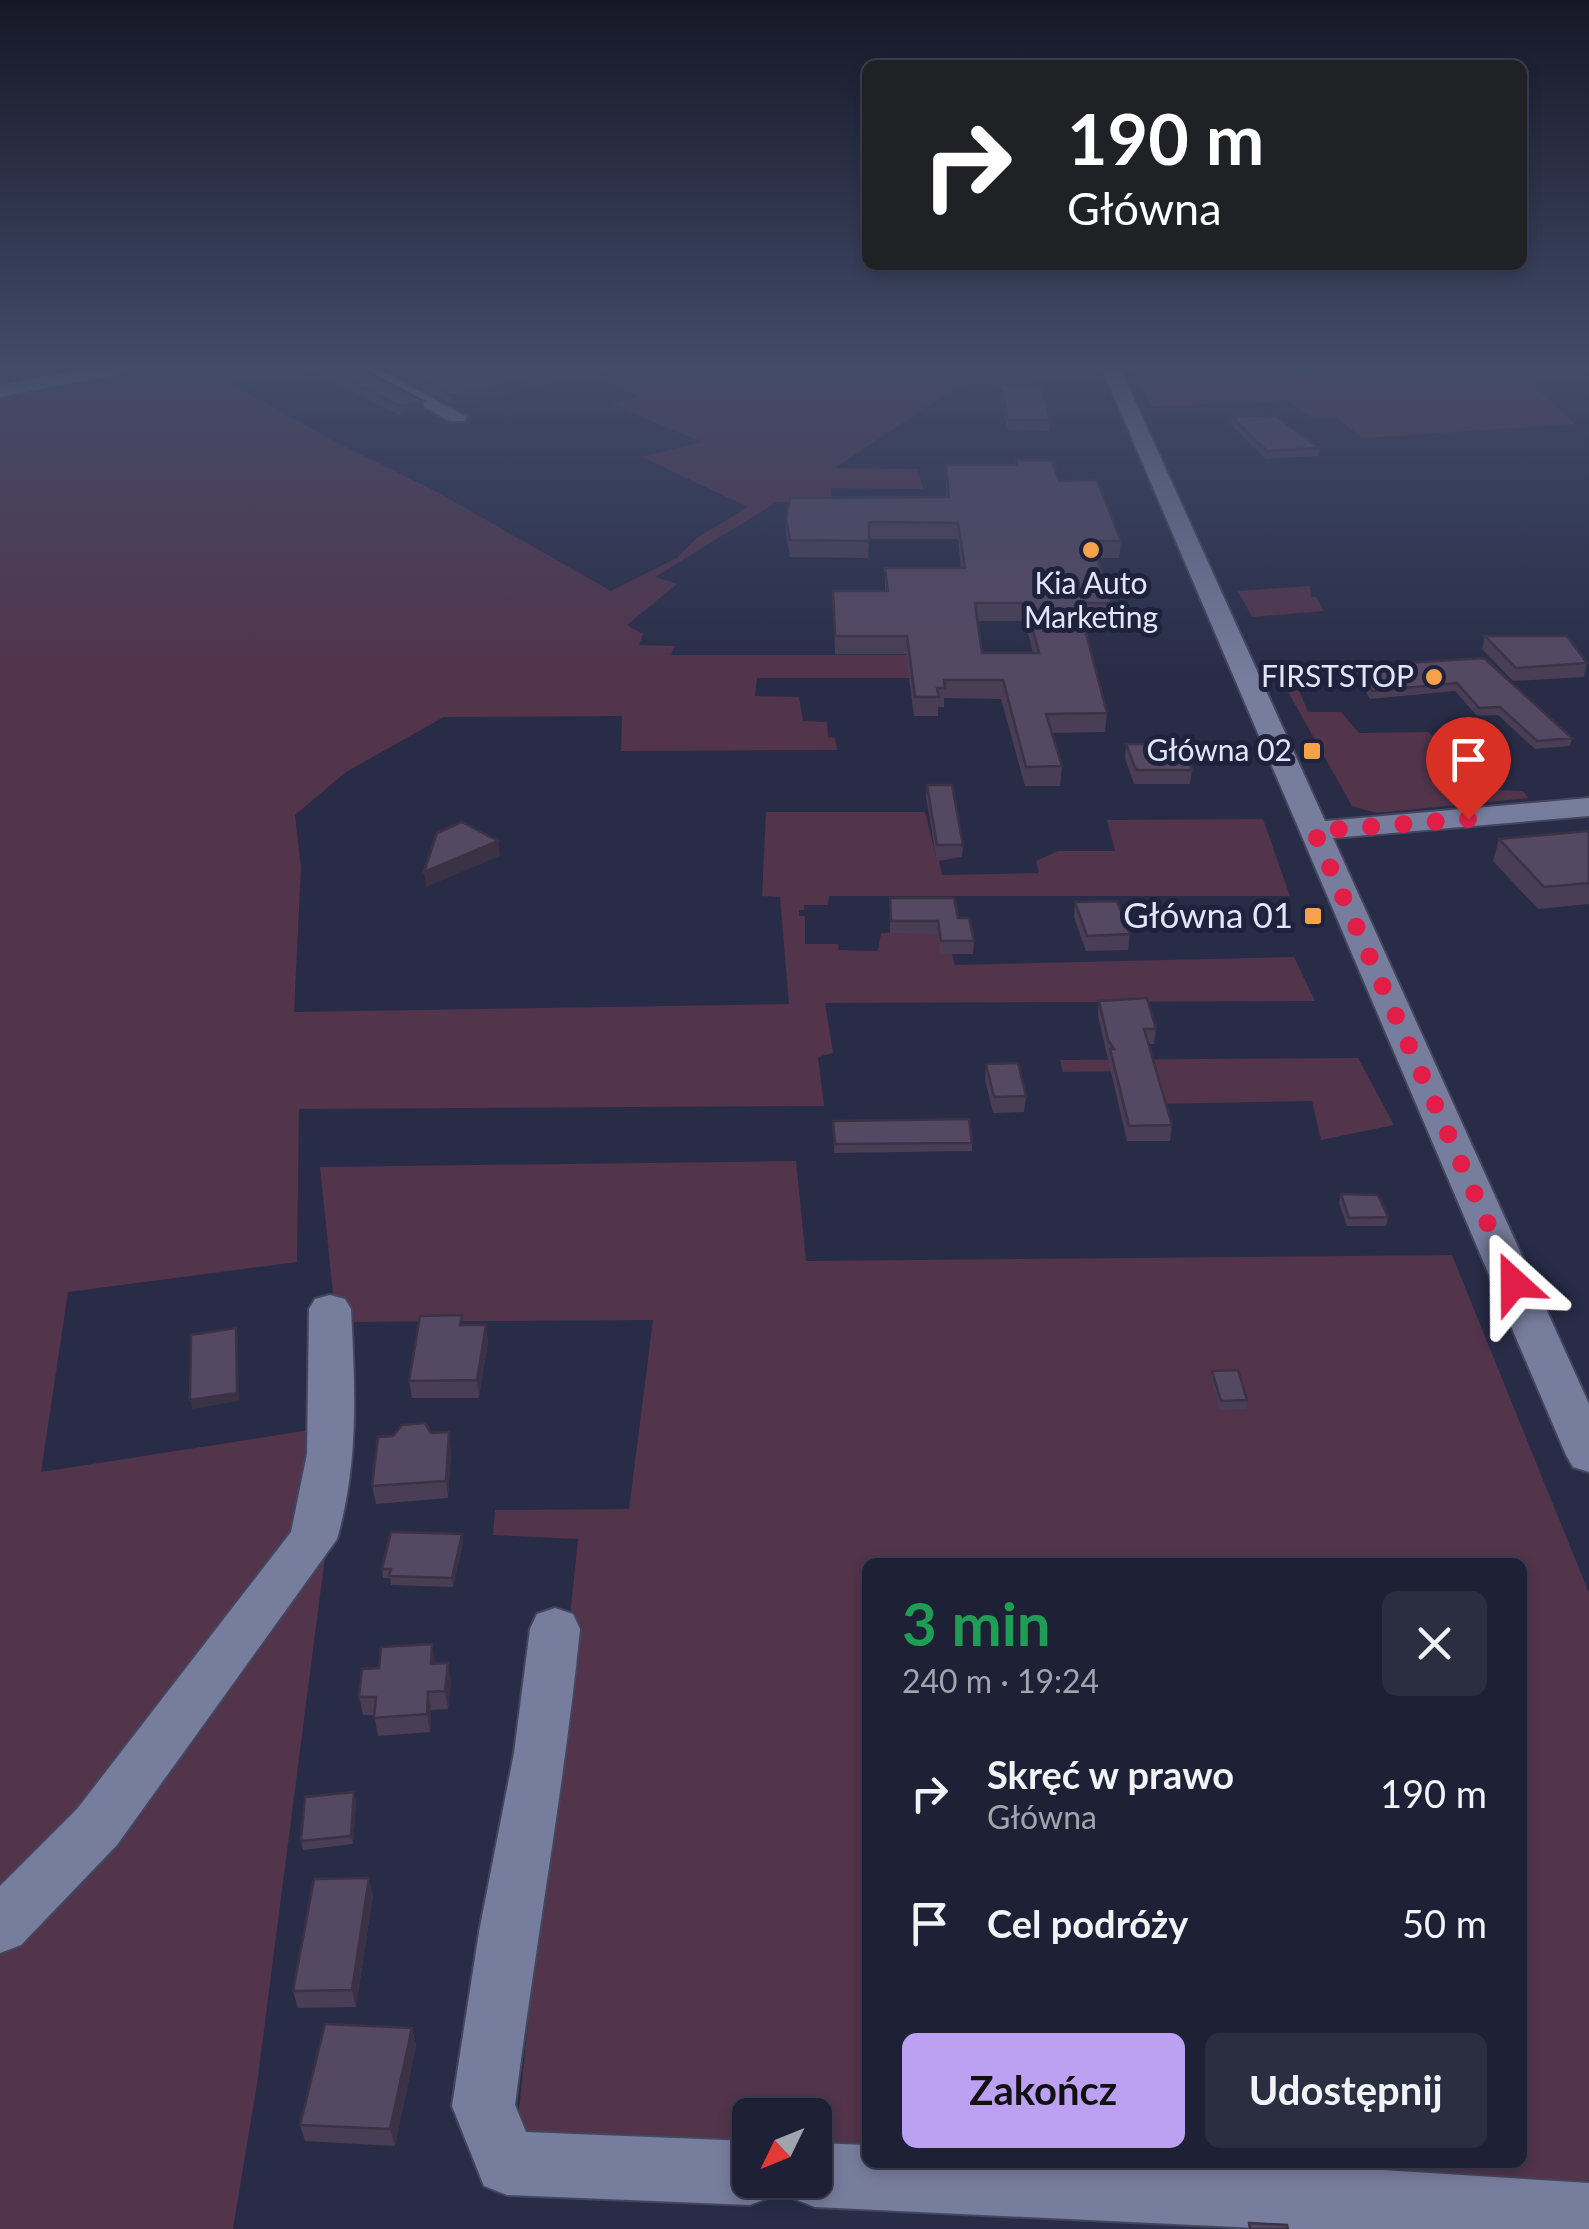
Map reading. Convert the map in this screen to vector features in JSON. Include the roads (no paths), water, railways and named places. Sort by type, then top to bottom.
[{"type":"street","points":[[1157,472],[1589,1455]]},
{"type":"street","points":[[1314,831],[1589,806]]},
{"type":"street","points":[[0,1926],[97,1827],[313,1539],[327,1498],[334,1446],[330,1309]]},
{"type":"street","points":[[555,1629],[541,1753],[508,1932],[483,2106],[507,2162],[732,2172]]},
{"type":"street","points":[[832,2177],[1205,2192],[1589,2216]]},
{"type":"place","name":"Kia Auto Marketing","points":[[1091,550]]},
{"type":"place","name":"FIRSTSTOP","points":[[1434,677]]},
{"type":"place","name":"Główna 02","points":[[1312,751]]},
{"type":"place","name":"Główna 01","points":[[1313,916]]}]
